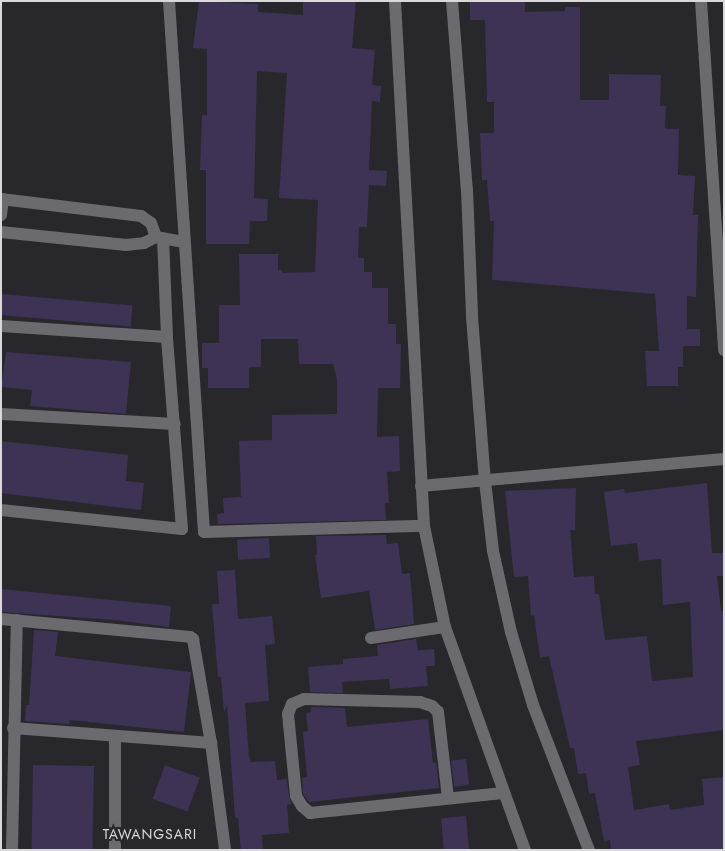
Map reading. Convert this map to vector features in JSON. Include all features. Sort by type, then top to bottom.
[{"type":"street","points":[[169,1],[204,532],[424,526]]},
{"type":"street","points":[[395,1],[427,486],[424,526],[445,627],[503,793],[525,850]]},
{"type":"street","points":[[452,1],[467,190],[480,481],[493,551],[511,632],[533,705],[589,850]]},
{"type":"street","points":[[700,1],[724,350]]},
{"type":"street","points":[[1,215],[2,199],[141,216],[151,224],[160,238],[182,529],[1,510]]},
{"type":"street","points":[[1,232],[126,245],[144,243],[160,238],[185,242]]},
{"type":"street","points":[[1,326],[167,337]]},
{"type":"street","points":[[1,414],[175,424]]},
{"type":"street","points":[[427,486],[724,459]]},
{"type":"street","points":[[1,619],[192,638],[195,642],[211,743],[225,850]]},
{"type":"street","points":[[12,850],[16,620]]},
{"type":"street","points":[[371,638],[445,627]]},
{"type":"street","points":[[448,798],[438,712],[432,706],[420,702],[304,699],[292,704],[288,714],[296,796],[302,806],[310,813],[503,793]]},
{"type":"street","points":[[13,728],[115,737],[211,743]]},
{"type":"street","points":[[115,737],[115,850]]},
{"type":"building","points":[[199,1],[258,4],[258,12],[303,15],[303,1],[356,1],[352,48],[375,50],[372,85],[381,86],[380,102],[372,101],[369,170],[387,171],[386,186],[369,185],[367,227],[359,227],[358,258],[364,258],[364,272],[372,272],[372,288],[388,288],[388,324],[396,324],[396,344],[401,344],[400,388],[378,388],[377,437],[399,436],[400,471],[387,472],[389,503],[385,503],[386,520],[218,524],[217,514],[224,513],[223,498],[241,497],[239,441],[272,440],[272,415],[337,414],[337,379],[333,364],[299,364],[298,339],[261,339],[261,367],[249,367],[249,388],[208,388],[208,368],[202,368],[202,343],[219,343],[219,305],[240,305],[239,254],[278,254],[278,270],[282,270],[282,273],[315,272],[318,200],[279,198],[287,73],[257,71],[254,198],[268,199],[267,221],[250,221],[249,244],[206,244],[206,170],[200,170],[202,115],[207,115],[207,49],[193,48]]},
{"type":"building","points":[[470,1],[525,2],[525,12],[565,11],[565,7],[580,7],[580,100],[609,100],[609,74],[661,75],[660,106],[666,106],[665,129],[679,129],[678,175],[695,176],[693,215],[698,215],[696,297],[687,296],[687,329],[700,329],[700,346],[683,346],[683,367],[678,367],[678,386],[647,386],[645,351],[659,351],[655,294],[492,280],[494,221],[490,221],[487,180],[482,180],[480,133],[494,133],[494,102],[487,102],[485,20],[470,20]]},
{"type":"building","points":[[1,294],[132,306],[131,326],[1,315]]},
{"type":"building","points":[[6,352],[131,362],[126,414],[30,406],[32,390],[1,387]]},
{"type":"building","points":[[1,441],[128,455],[126,481],[144,483],[141,510],[1,493]]},
{"type":"building","points":[[707,483],[712,553],[724,553],[724,576],[717,576],[721,611],[724,611],[724,730],[636,741],[640,765],[628,767],[634,810],[669,804],[670,810],[704,805],[702,779],[724,777],[724,850],[611,850],[610,840],[604,841],[595,793],[589,794],[586,773],[578,774],[574,748],[570,748],[549,656],[540,658],[534,615],[531,616],[528,576],[514,577],[505,491],[576,488],[575,530],[570,530],[574,577],[594,576],[595,594],[599,594],[605,640],[647,636],[652,681],[693,677],[690,602],[663,605],[661,559],[639,561],[637,543],[611,546],[604,492],[624,489],[625,493]]},
{"type":"building","points":[[386,535],[387,544],[398,543],[402,574],[410,573],[414,624],[375,630],[369,591],[321,598],[315,555],[317,555],[316,536]]},
{"type":"building","points":[[269,538],[270,558],[238,560],[237,540]]},
{"type":"building","points":[[235,570],[238,619],[272,616],[275,644],[265,645],[269,701],[245,703],[249,757],[251,762],[275,761],[277,780],[287,779],[289,797],[292,804],[287,805],[289,833],[262,835],[263,850],[241,850],[238,818],[235,818],[227,705],[224,712],[221,677],[218,677],[212,604],[219,604],[217,571]]},
{"type":"building","points":[[1,589],[171,606],[169,627],[115,620],[1,612]]},
{"type":"building","points":[[34,630],[58,632],[55,656],[191,672],[184,732],[70,720],[69,724],[25,721],[26,705],[29,705]]},
{"type":"building","points":[[416,639],[418,650],[434,649],[435,666],[426,666],[428,686],[390,689],[389,679],[342,682],[343,693],[310,692],[308,667],[343,664],[343,659],[378,656],[377,645]]},
{"type":"building","points":[[311,707],[345,708],[347,727],[428,719],[433,763],[436,762],[439,788],[309,802],[303,794],[302,778],[307,777],[303,732],[308,731],[306,713],[311,712]]},
{"type":"building","points":[[466,759],[469,785],[454,787],[451,761]]},
{"type":"building","points":[[33,765],[94,766],[93,850],[32,850]]},
{"type":"building","points":[[165,765],[200,778],[187,811],[153,799]]},
{"type":"building","points":[[466,816],[469,850],[444,850],[441,818]]},
{"type":"district","name":"TAWANGSARI","points":[[150,834]]}]
